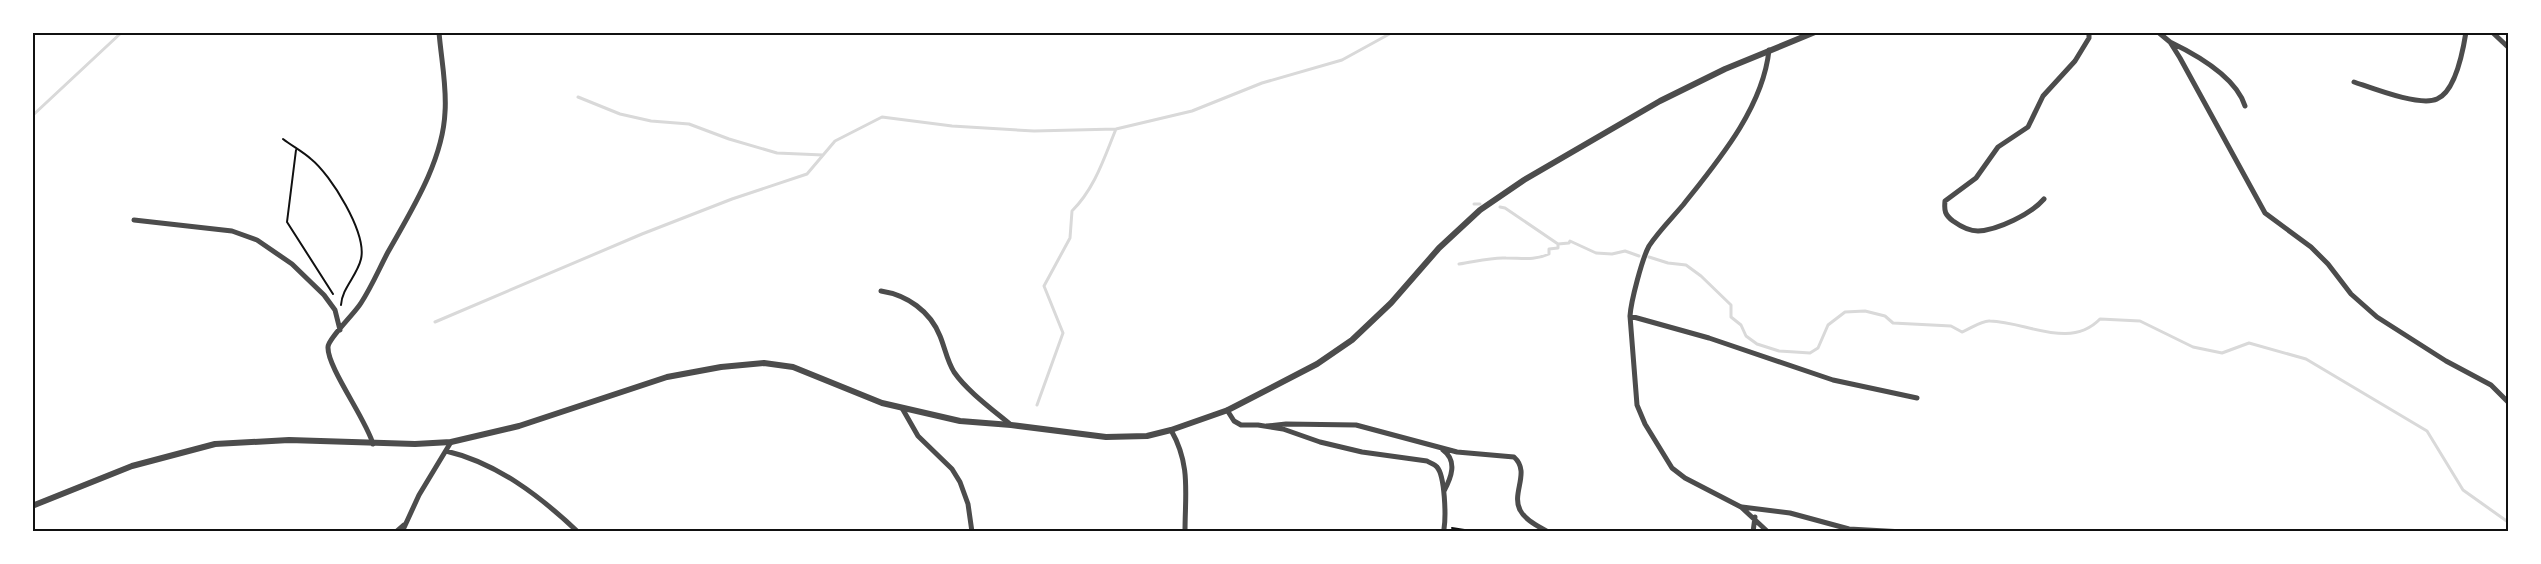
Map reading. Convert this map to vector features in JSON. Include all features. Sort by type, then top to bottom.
[{"type":"street","points":[[372,444],[365,422],[331,360],[328,348],[330,338],[350,320],[374,282],[421,195],[432,167],[445,113],[438,32]]},
{"type":"street","points":[[32,506],[132,466],[215,444],[289,440],[372,444],[450,442],[519,426],[667,377],[721,367],[764,363],[793,367],[840,388],[902,408],[960,421],[1011,424],[1106,437],[1147,436],[1171,430],[1227,410],[1318,364],[1352,340],[1391,304],[1439,248],[1480,210],[1524,180],[1660,101],[1725,69],[1815,32]]},
{"type":"street","points":[[2044,199],[2037,207],[2018,218],[1979,231],[1970,230],[1958,224],[1947,216],[1944,208],[1945,201],[1976,178],[1998,147],[2028,127],[2043,96],[2075,61],[2089,38],[2089,32]]},
{"type":"street","points":[[2158,32],[2238,89],[2245,106]]},
{"type":"street","points":[[2354,82],[2413,98],[2429,101],[2438,98],[2446,91],[2454,78],[2466,32]]},
{"type":"street","points":[[2492,32],[2508,47]]},
{"type":"street","points":[[2170,42],[2265,213],[2311,247],[2328,264],[2351,294],[2377,317],[2446,361],[2491,385],[2508,402]]},
{"type":"street","points":[[1768,532],[1755,517],[1741,507],[1685,478],[1672,468],[1659,448],[1638,405],[1630,316],[1631,302],[1649,246],[1698,187],[1745,118],[1764,78],[1769,50]]},
{"type":"street","points":[[134,220],[232,231],[257,240],[292,264],[318,289],[336,310],[340,330]]},
{"type":"street","points":[[881,290],[895,293],[926,313],[939,333],[949,362],[962,382],[1011,424]]},
{"type":"street","points":[[1630,316],[1709,338],[1833,380],[1917,398]]},
{"type":"street","points":[[902,408],[918,436],[952,469],[960,482],[968,504],[972,532]]},
{"type":"street","points":[[1227,410],[1234,421],[1241,425],[1356,425],[1442,449],[1514,457],[1519,461],[1521,470],[1518,499],[1519,509],[1526,518],[1548,532]]},
{"type":"street","points":[[1267,426],[1340,447],[1427,461],[1436,466],[1440,473],[1444,492],[1444,529]]},
{"type":"street","points":[[1171,430],[1182,449],[1186,472],[1185,532]]},
{"type":"street","points":[[402,532],[418,496],[450,442]]},
{"type":"street","points":[[1442,449],[1448,453],[1452,464],[1452,472],[1444,492]]},
{"type":"street","points":[[446,451],[470,457],[488,465],[548,504],[578,532]]},
{"type":"street","points":[[1741,507],[1790,513],[1849,529],[1904,532]]},
{"type":"street","points":[[1753,532],[1755,517]]},
{"type":"street","points":[[396,532],[404,525]]},
{"type":"path","points":[[283,138],[312,159],[335,184],[359,235],[362,259],[342,298],[341,308]]},
{"type":"path","points":[[296,149],[287,222],[334,296]]},
{"type":"path","points":[[337,302],[338,310]]},
{"type":"path","points":[[1444,529],[1477,532]]},
{"type":"waterway","points":[[32,116],[122,32]]},
{"type":"waterway","points":[[435,322],[642,234],[732,199],[807,174],[835,141],[882,117],[952,126],[1034,131],[1116,129],[1192,111],[1262,83],[1342,60],[1393,32]]},
{"type":"waterway","points":[[578,97],[620,114],[651,121],[689,124],[729,139],[777,153],[823,155]]},
{"type":"waterway","points":[[1037,405],[1063,333],[1044,286],[1070,238],[1072,211],[1093,183],[1116,129]]},
{"type":"waterway","points":[[1474,204],[1480,204]]},
{"type":"waterway","points":[[1500,207],[1505,208],[1558,244],[1569,243],[1570,241],[1596,253],[1612,254],[1625,251],[1639,256]]},
{"type":"waterway","points":[[1459,264],[1494,258],[1538,258],[1549,254],[1549,249],[1558,248],[1558,244]]},
{"type":"waterway","points":[[1649,257],[1668,263],[1686,265],[1701,276],[1731,305],[1731,317],[1741,325],[1746,336],[1757,344],[1779,351],[1810,353],[1818,348],[1828,325],[1845,312],[1865,311],[1885,316],[1893,323],[1951,326],[1962,332],[1987,321],[2004,322],[2062,334],[2075,333],[2088,328],[2100,319],[2140,321],[2193,347],[2222,353],[2249,343],[2306,359],[2427,431],[2463,490],[2508,522]]}]
